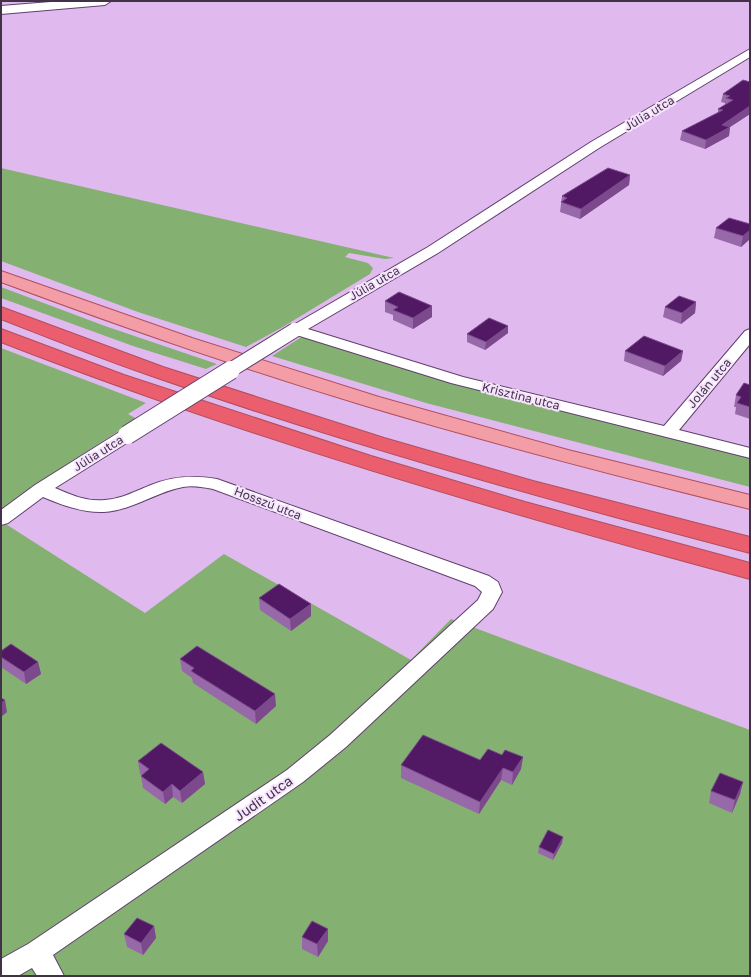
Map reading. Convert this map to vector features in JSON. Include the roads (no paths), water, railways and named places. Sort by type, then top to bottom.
[{"type":"highway","points":[[1,312],[155,371],[395,448],[687,530],[750,545]]},
{"type":"highway","points":[[1,335],[132,385],[380,467],[509,505],[750,571]]},
{"type":"main road","points":[[1,10],[105,1]]},
{"type":"main road","points":[[1,276],[91,310],[339,391],[571,457],[750,502]]},
{"type":"street","name":"Júlia utca","points":[[1,519],[41,489],[295,330],[433,250],[595,145],[750,52]]},
{"type":"street","name":"Krisztina utca","points":[[295,330],[407,366],[457,380],[750,453]]},
{"type":"street","name":"Jolán utca","points":[[668,432],[750,334]]},
{"type":"street","name":"Hosszú utca","points":[[41,489],[74,502],[90,506],[105,506],[126,502],[174,482],[202,480],[217,484],[319,523],[482,581],[491,587]]},
{"type":"street","name":"Judit utca","points":[[1,972],[37,952],[296,776],[338,741],[486,604],[492,595],[491,587]]},
{"type":"street","points":[[37,952],[51,976]]}]
